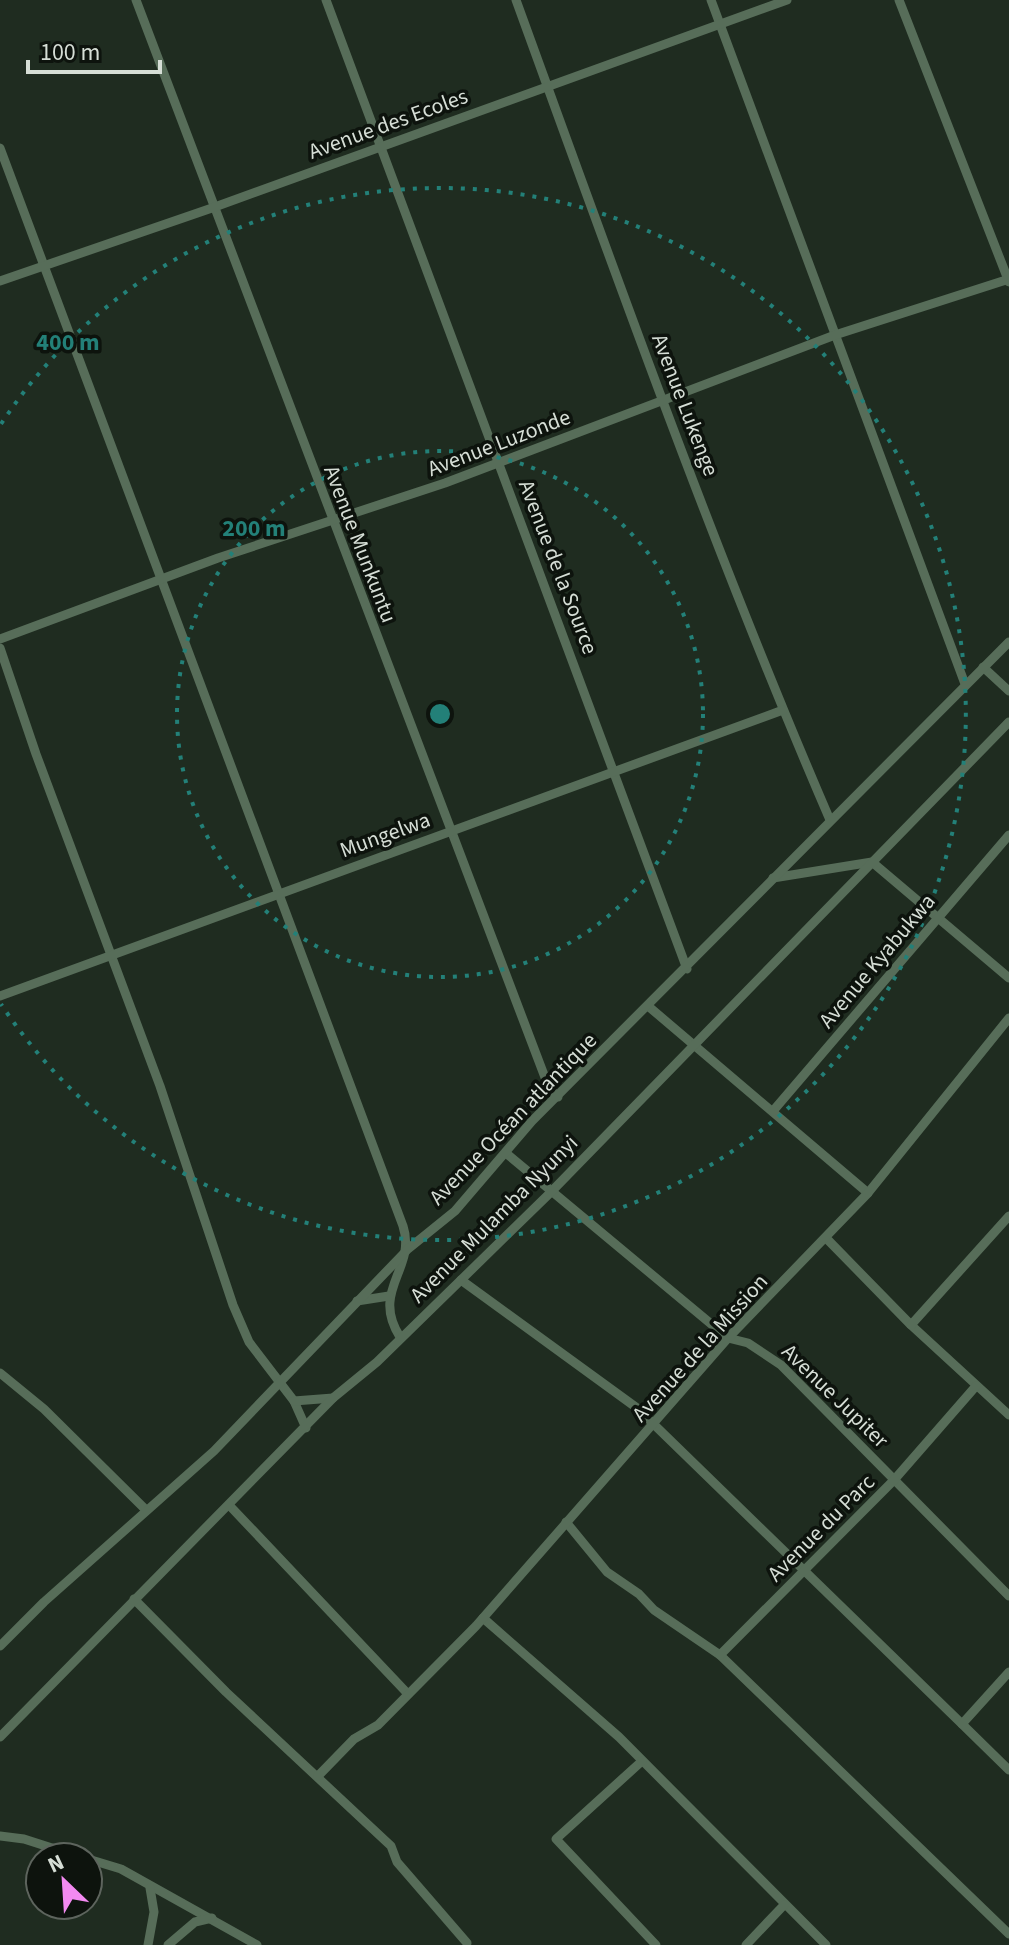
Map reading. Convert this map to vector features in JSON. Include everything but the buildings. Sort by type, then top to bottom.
[{"type":"street","name":"Avenue Munkuntu","points":[[136,0],[212,208],[450,831],[549,1088],[558,1097]]},
{"type":"street","name":"Avenue de la Source","points":[[326,0],[687,969]]},
{"type":"street","name":"Avenue Lukenge","points":[[516,0],[663,400],[783,710],[830,820]]},
{"type":"street","points":[[711,0],[965,684]]},
{"type":"street","name":"Avenue des Ecoles","points":[[0,281],[212,208],[379,145],[787,0]]},
{"type":"street","points":[[899,0],[1009,280]]},
{"type":"street","points":[[0,148],[395,1204],[408,1249],[389,1296],[389,1319],[400,1337]]},
{"type":"street","name":"Avenue Luzonde","points":[[0,639],[161,579],[445,483],[835,335],[1009,280]]},
{"type":"street","name":"Avenue Océan atlantique","points":[[0,1646],[214,1451],[408,1249],[455,1211],[558,1097],[1009,642]]},
{"type":"street","points":[[0,648],[36,754],[113,955],[233,1305],[249,1342],[294,1401],[306,1428]]},
{"type":"street","points":[[983,667],[1009,691]]},
{"type":"street","name":"Mungelwa","points":[[0,996],[783,710]]},
{"type":"street","name":"Avenue Mulamba Nyunyi","points":[[0,1737],[333,1398],[377,1362],[550,1193],[1009,722]]},
{"type":"street","name":"Avenue Kyabukwa","points":[[773,1111],[1009,835]]},
{"type":"street","points":[[773,878],[872,862],[1009,978]]},
{"type":"street","points":[[648,1006],[868,1193]]},
{"type":"street","name":"Avenue de la Mission","points":[[318,1776],[354,1739],[378,1725],[483,1618],[728,1338],[827,1239],[868,1193],[1009,1018]]},
{"type":"street","name":"Avenue Jupiter","points":[[507,1154],[550,1193],[728,1338],[748,1343],[781,1365],[1009,1596]]},
{"type":"street","points":[[911,1325],[1009,1216]]},
{"type":"street","points":[[827,1239],[911,1325],[1008,1413]]},
{"type":"street","points":[[461,1280],[654,1424],[802,1572],[1009,1770]]},
{"type":"street","points":[[357,1301],[389,1296]]},
{"type":"street","points":[[0,1373],[44,1409],[146,1510]]},
{"type":"street","name":"Avenue du Parc","points":[[720,1655],[894,1480],[976,1386]]},
{"type":"street","points":[[294,1401],[333,1398]]},
{"type":"street","points":[[229,1505],[408,1694]]},
{"type":"street","points":[[566,1522],[607,1572],[639,1594],[654,1610],[720,1655],[1009,1934]]},
{"type":"street","points":[[134,1599],[226,1692],[391,1846],[397,1862],[465,1944]]},
{"type":"street","points":[[483,1618],[642,1761],[826,1945]]},
{"type":"street","points":[[962,1724],[1009,1672]]},
{"type":"street","points":[[642,1761],[556,1839],[656,1945]]},
{"type":"street","points":[[0,1836],[30,1841]]},
{"type":"street","points":[[104,1864],[121,1869],[150,1888],[212,1918],[257,1945]]},
{"type":"street","points":[[148,1945],[154,1912],[150,1888]]},
{"type":"street","points":[[746,1945],[784,1905]]},
{"type":"street","points":[[168,1945],[195,1922],[212,1918]]}]
